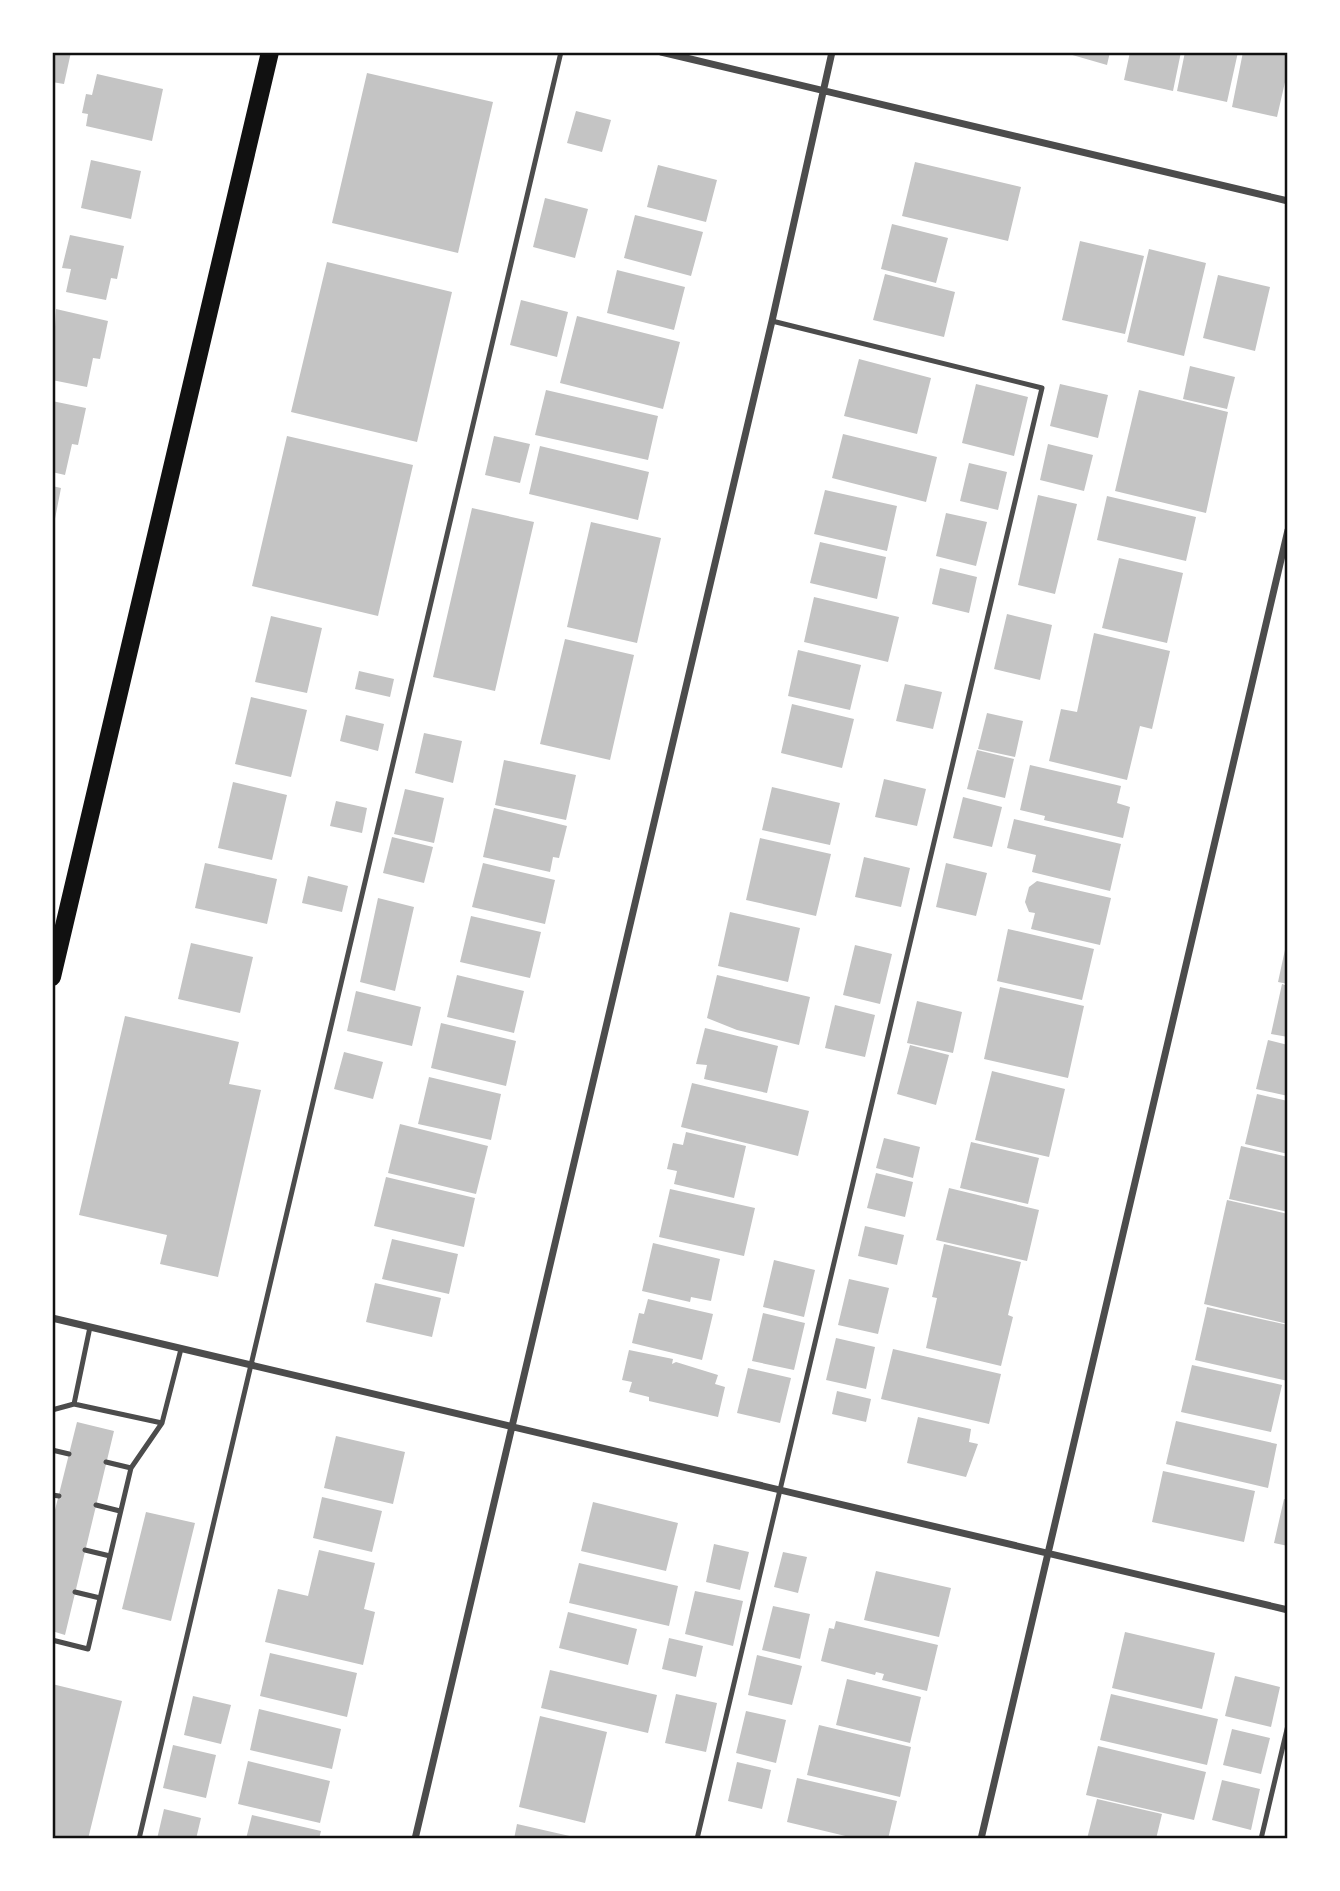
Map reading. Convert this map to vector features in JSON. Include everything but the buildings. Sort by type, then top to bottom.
[{"type":"main road","points":[[52,977],[270,52]]},
{"type":"street","points":[[662,52],[1287,201]]},
{"type":"street","points":[[415,1839],[772,321],[832,52]]},
{"type":"street","points":[[981,1839],[1287,530]]},
{"type":"street","points":[[52,1318],[1287,1611]]},
{"type":"lane","points":[[139,1839],[561,52]]},
{"type":"lane","points":[[697,1839],[1042,388],[772,321]]},
{"type":"lane","points":[[74,1404],[90,1327]]},
{"type":"lane","points":[[52,1640],[88,1649],[131,1468],[162,1423],[181,1349]]},
{"type":"lane","points":[[52,1410],[74,1404],[162,1423]]},
{"type":"lane","points":[[52,1450],[69,1454]]},
{"type":"lane","points":[[106,1462],[131,1468]]},
{"type":"lane","points":[[96,1505],[120,1511]]},
{"type":"lane","points":[[85,1550],[110,1556]]},
{"type":"lane","points":[[75,1592],[100,1598]]},
{"type":"lane","points":[[1261,1839],[1287,1725]]}]
